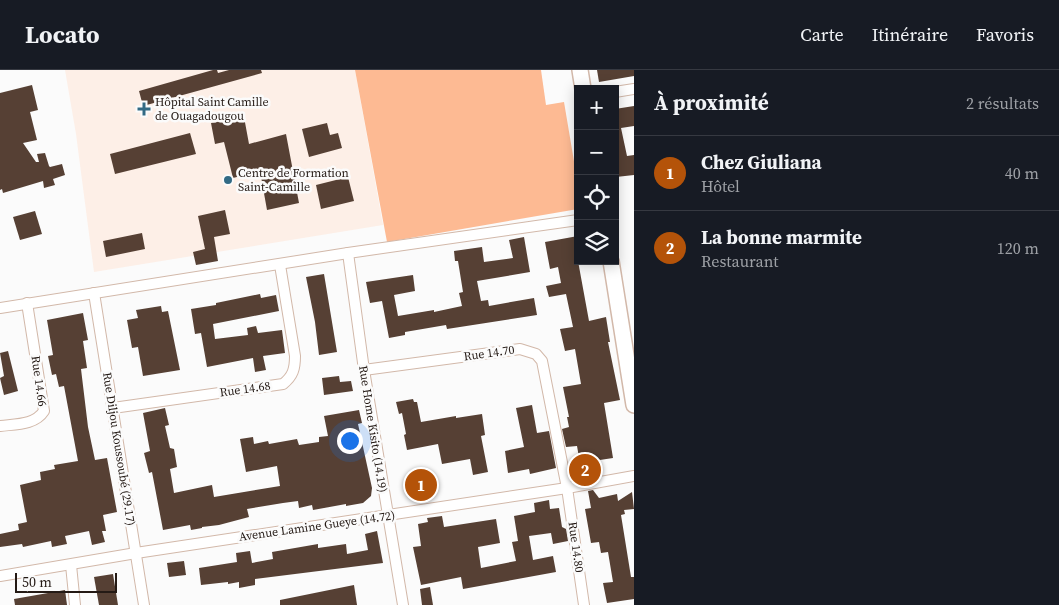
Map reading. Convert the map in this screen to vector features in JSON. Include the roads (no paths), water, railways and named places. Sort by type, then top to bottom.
[{"type":"street","points":[[580,70],[582,85]]},
{"type":"street","points":[[619,91],[634,89]]},
{"type":"street","points":[[0,308],[348,253],[574,221]]},
{"type":"street","name":"Rue Home Kisito (14.19)","points":[[348,253],[364,370],[403,605]]},
{"type":"street","name":"Rue 14.68","points":[[112,408],[283,384],[292,377],[295,368],[295,356],[280,264]]},
{"type":"street","points":[[612,265],[634,405]]},
{"type":"street","name":"Rue Diljou Koussoubé (29.17)","points":[[94,293],[144,605]]},
{"type":"street","name":"Rue 14.66","points":[[0,426],[31,421],[40,417],[44,411],[27,303]]},
{"type":"street","name":"Rue 14.70","points":[[364,370],[520,348],[536,354],[542,362],[567,488]]},
{"type":"street","name":"Avenue Lamine Gueye (14.72)","points":[[0,576],[136,553],[387,516],[634,476]]},
{"type":"street","name":"Rue 14.80","points":[[567,488],[584,605]]},
{"type":"street","points":[[71,564],[75,605]]},
{"type":"place","name":"Hôpital Saint Camille de Ouagadougou","points":[[144,109]]},
{"type":"place","name":"Centre de Formation Saint-Camille","points":[[228,180]]},
{"type":"place","name":"La bonne marmite","points":[[585,470]]},
{"type":"place","name":"Chez Giuliana","points":[[421,485]]}]
